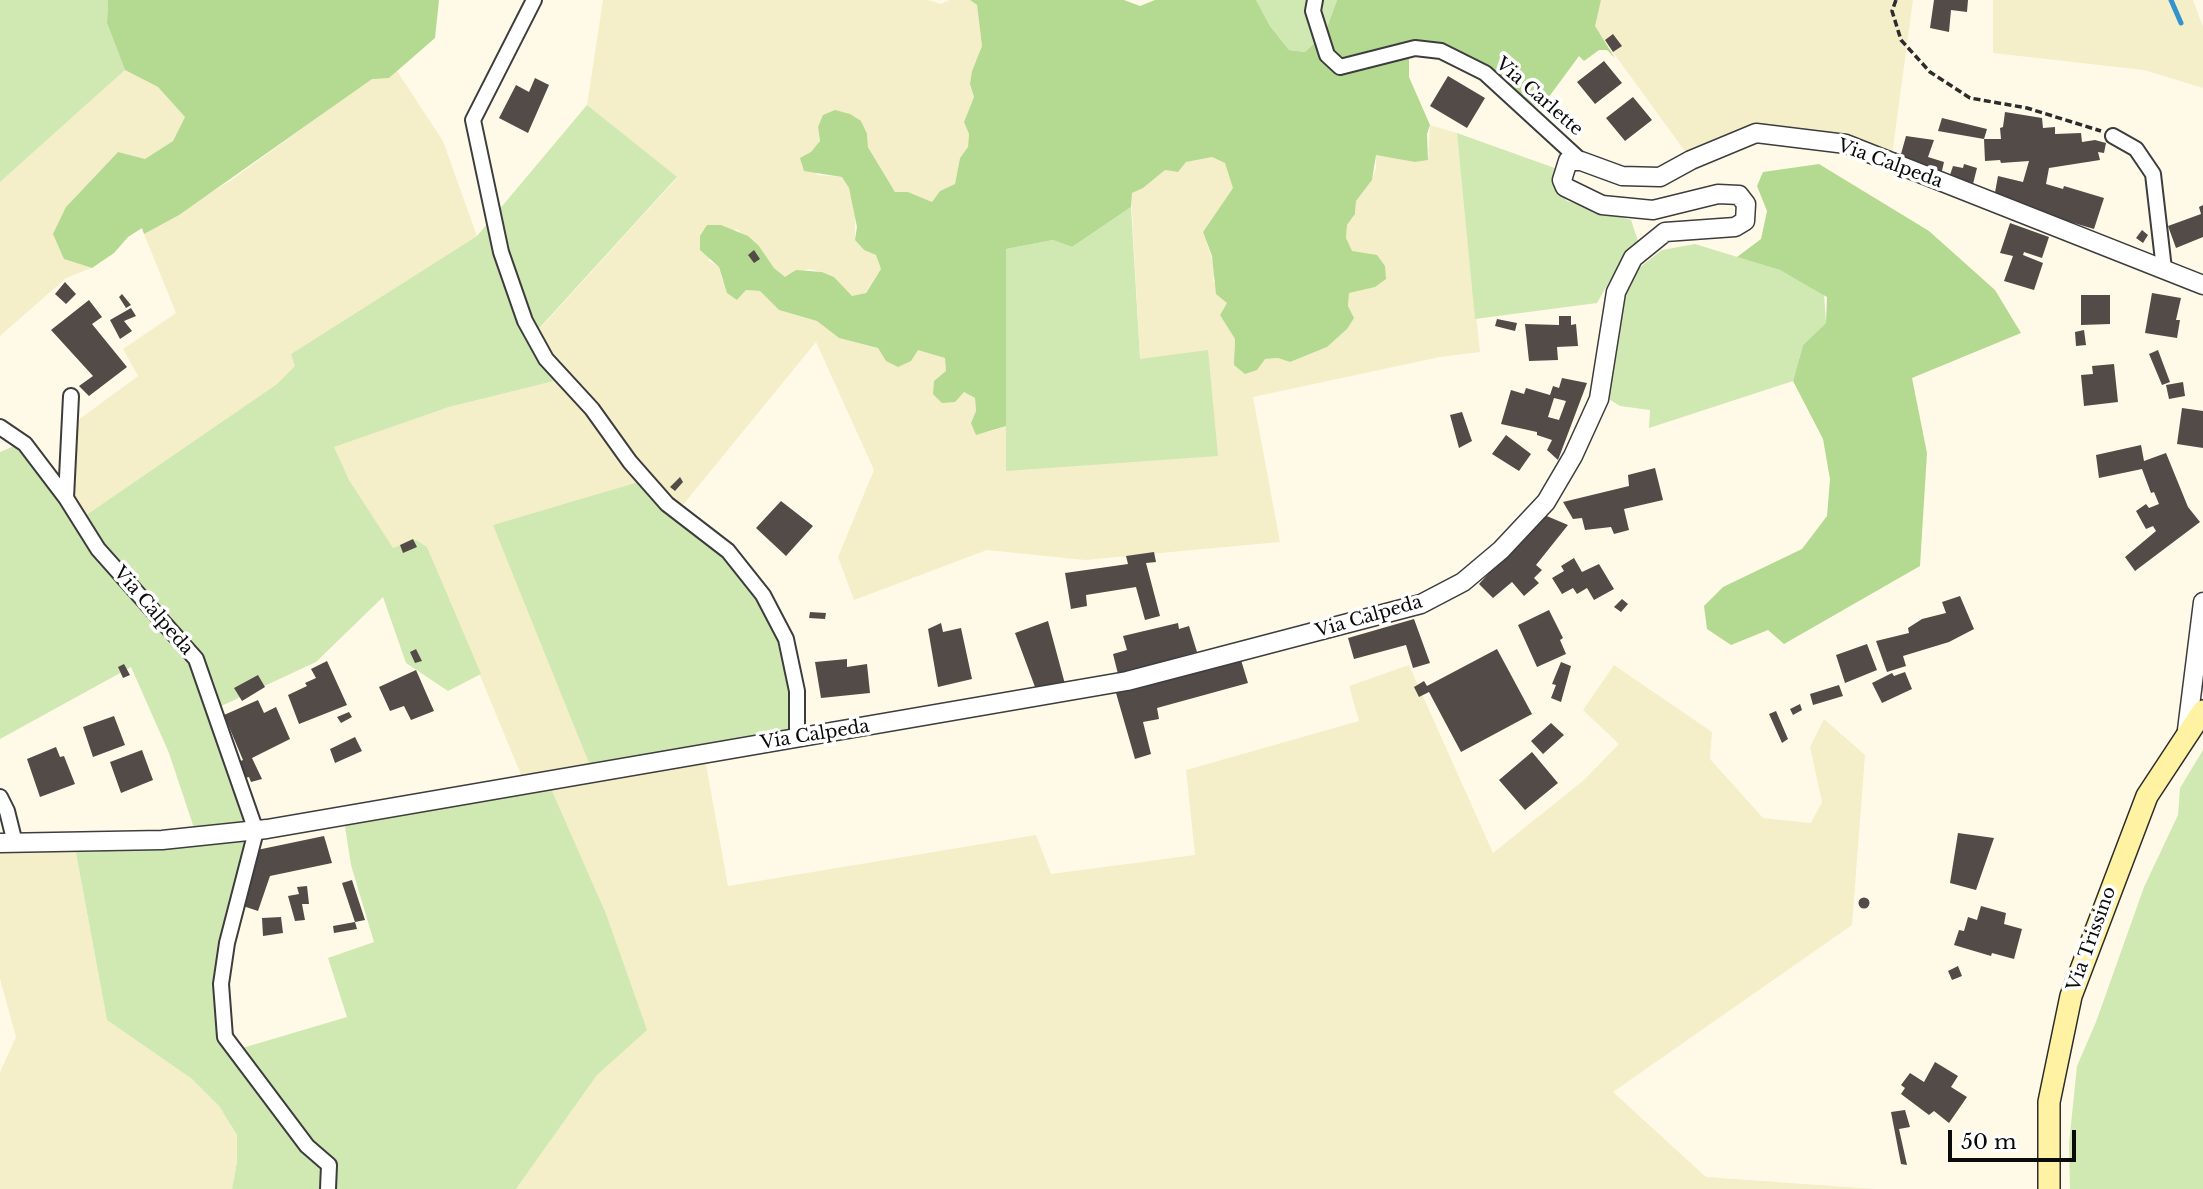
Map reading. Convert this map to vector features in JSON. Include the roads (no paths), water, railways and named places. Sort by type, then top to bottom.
[{"type":"main road","name":"Via Trissino","points":[[2049,1189],[2049,1102],[2071,996],[2147,796],[2203,710]]},
{"type":"street","points":[[534,0],[473,120],[501,252],[524,321],[546,359],[592,409],[630,462],[667,504],[727,551],[763,595],[786,639],[797,691],[797,738]]},
{"type":"street","name":"Via Carlette","points":[[1315,0],[1313,10],[1327,55],[1340,67],[1415,48],[1441,51],[1485,73],[1581,160]]},
{"type":"street","name":"Via Calpeda","points":[[7,843],[162,840],[256,831],[1127,681],[1421,604],[1463,583],[1501,550],[1546,502],[1573,456],[1600,398],[1616,292],[1633,258],[1665,232],[1735,227],[1745,221],[1746,204],[1739,195],[1718,194],[1653,210],[1602,205],[1565,187],[1562,180],[1568,161],[1581,160],[1622,176],[1661,177],[1690,160],[1756,133],[1846,144],[2203,285]]},
{"type":"street","points":[[2113,136],[2136,149],[2153,174],[2164,270]]},
{"type":"street","points":[[66,498],[71,396]]},
{"type":"street","name":"Via Calpeda","points":[[0,427],[25,444],[66,498],[98,549],[196,659],[256,831]]},
{"type":"street","points":[[2187,733],[2203,602]]},
{"type":"street","points":[[0,797],[7,811],[7,843]]},
{"type":"street","points":[[256,831],[227,943],[221,984],[225,1037],[299,1137],[328,1165],[328,1189]]},
{"type":"waterway","points":[[2171,0],[2181,23]]}]
